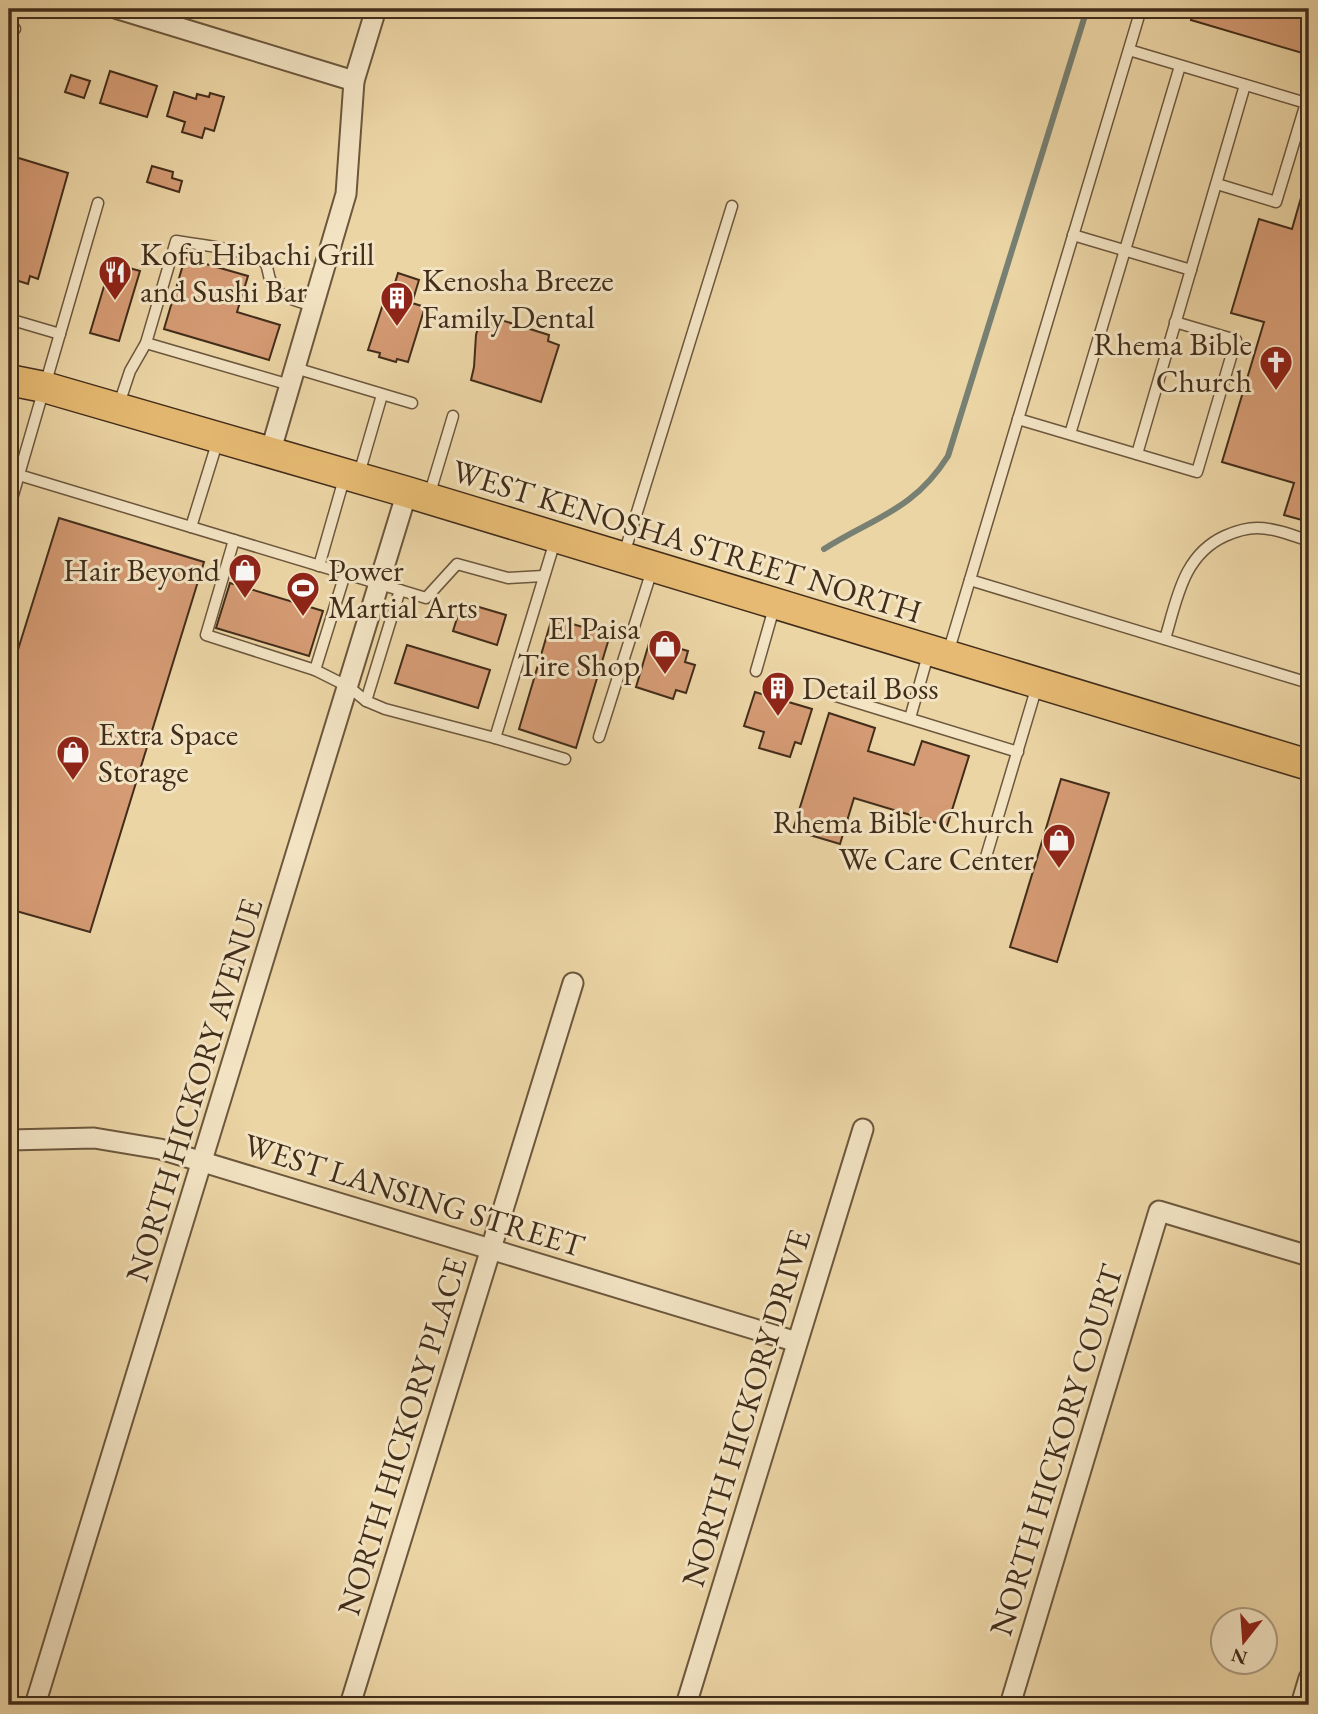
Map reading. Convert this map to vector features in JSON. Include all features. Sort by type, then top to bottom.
[{"type":"main road","name":"WEST KENOSHA STREET NORTH","points":[[9,370],[44,387]]},
{"type":"main road","name":"WEST KENOSHA STREET NORTH","points":[[9,380],[44,387],[352,476],[1309,765]]},
{"type":"street","points":[[118,9],[354,81]]},
{"type":"street","points":[[270,453],[346,194],[354,81],[376,9]]},
{"type":"street","name":"NORTH HICKORY AVENUE","points":[[35,1705],[380,584],[418,496]]},
{"type":"street","name":"NORTH HICKORY PLACE","points":[[350,1705],[573,983]]},
{"type":"street","name":"NORTH HICKORY DRIVE","points":[[686,1705],[863,1129]]},
{"type":"street","name":"WEST LANSING STREET","points":[[9,1140],[76,1138],[140,1144],[797,1342]]},
{"type":"street","name":"NORTH HICKORY COURT","points":[[1010,1705],[1159,1211],[1309,1256]]},
{"type":"street","points":[[1301,1705],[1309,1678]]},
{"type":"lane","points":[[910,718],[970,580],[1142,9]]},
{"type":"lane","points":[[1129,50],[1306,103],[1276,202],[1216,184]]},
{"type":"lane","points":[[1070,434],[1180,66]]},
{"type":"lane","points":[[1137,454],[1245,85]]},
{"type":"lane","points":[[9,509],[14,473],[44,387],[98,203]]},
{"type":"lane","points":[[623,558],[732,206]]},
{"type":"lane","points":[[1073,235],[1191,270]]},
{"type":"lane","points":[[118,408],[130,371],[146,343],[176,241],[238,251],[258,259],[266,264],[274,288],[282,296],[313,306]]},
{"type":"lane","points":[[9,319],[60,334]]},
{"type":"lane","points":[[1018,419],[1197,472],[1236,340],[1175,323]]},
{"type":"lane","points":[[146,343],[412,404]]},
{"type":"lane","points":[[319,566],[382,395]]},
{"type":"lane","points":[[418,496],[453,416]]},
{"type":"lane","points":[[191,527],[218,438]]},
{"type":"lane","points":[[14,473],[426,598],[457,564],[508,578],[543,576]]},
{"type":"lane","points":[[1166,639],[1187,571],[1197,556],[1213,542],[1255,528],[1275,530],[1309,541]]},
{"type":"lane","points":[[495,738],[555,538]]},
{"type":"lane","points":[[234,540],[206,635],[315,670],[349,687],[366,701],[385,709],[565,759]]},
{"type":"lane","points":[[599,737],[653,567]]},
{"type":"lane","points":[[315,670],[345,574]]},
{"type":"lane","points":[[970,580],[1309,683]]},
{"type":"lane","points":[[366,701],[400,590]]},
{"type":"lane","points":[[756,671],[775,605]]},
{"type":"lane","points":[[985,859],[1038,684]]},
{"type":"lane","points":[[836,696],[1018,752]]},
{"type":"building","points":[[9,9],[27,9],[24,16],[9,12]]},
{"type":"building","points":[[1194,9],[1309,9],[1309,55],[1191,20]]},
{"type":"building","points":[[110,71],[157,86],[147,117],[100,103]]},
{"type":"building","points":[[71,75],[90,81],[84,98],[65,92]]},
{"type":"building","points":[[174,92],[196,99],[197,94],[209,97],[210,93],[224,97],[214,131],[205,128],[202,138],[182,132],[185,122],[167,116]]},
{"type":"building","points":[[12,156],[68,173],[38,279],[30,276],[28,284],[9,278],[9,166]]},
{"type":"building","points":[[152,166],[173,172],[172,178],[182,181],[179,192],[147,182]]},
{"type":"building","name":"Rhema Bible Church","points":[[1309,170],[1309,522],[1284,515],[1294,483],[1222,462],[1264,322],[1231,313],[1259,219],[1292,229]]},
{"type":"building","points":[[185,258],[248,276],[237,312],[280,325],[269,360],[164,329]]},
{"type":"building","name":"Kofu Hibachi Grill and Sushi Bar","points":[[111,263],[140,271],[119,341],[90,333]]},
{"type":"building","name":"Kenosha Breeze Family Dental","points":[[398,273],[419,280],[412,303],[425,307],[408,362],[379,357],[380,353],[368,350],[386,295],[391,296]]},
{"type":"building","points":[[482,314],[549,335],[548,341],[559,345],[541,402],[471,380],[476,335]]},
{"type":"building","name":"Extra Space Storage","points":[[59,518],[204,562],[90,932],[9,909],[9,654],[16,656]]},
{"type":"building","points":[[230,583],[323,611],[309,656],[216,628]]},
{"type":"building","points":[[462,602],[506,615],[497,645],[453,631]]},
{"type":"building","points":[[552,618],[610,635],[576,748],[519,729]]},
{"type":"building","name":"El Paisa Tire Shop","points":[[650,640],[688,651],[685,662],[695,665],[686,693],[676,690],[673,699],[636,687]]},
{"type":"building","points":[[407,645],[490,670],[478,708],[395,683]]},
{"type":"building","name":"Detail Boss","points":[[755,692],[812,709],[801,744],[795,742],[790,757],[759,748],[764,732],[744,726]]},
{"type":"building","points":[[829,713],[875,728],[868,751],[914,765],[922,741],[969,756],[947,826],[854,798],[840,844],[793,830]]},
{"type":"building","name":"Rhema Bible Church We Care Center","points":[[1061,779],[1109,793],[1057,962],[1010,947]]},
{"type":"waterway","points":[[824,549],[907,501],[935,474],[948,456],[1087,9]]},
{"type":"place","name":"Kofu Hibachi Grill and Sushi Bar","points":[[115,302]]},
{"type":"place","name":"Kenosha Breeze Family Dental","points":[[397,328]]},
{"type":"place","name":"Rhema Bible Church","points":[[1276,392]]},
{"type":"place","name":"Hair Beyond","points":[[245,600]]},
{"type":"place","name":"Power Martial Arts","points":[[303,618]]},
{"type":"place","name":"El Paisa Tire Shop","points":[[665,676]]},
{"type":"place","name":"Detail Boss","points":[[778,718]]},
{"type":"place","name":"Extra Space Storage","points":[[73,782]]},
{"type":"place","name":"Rhema Bible Church We Care Center","points":[[1059,870]]}]
